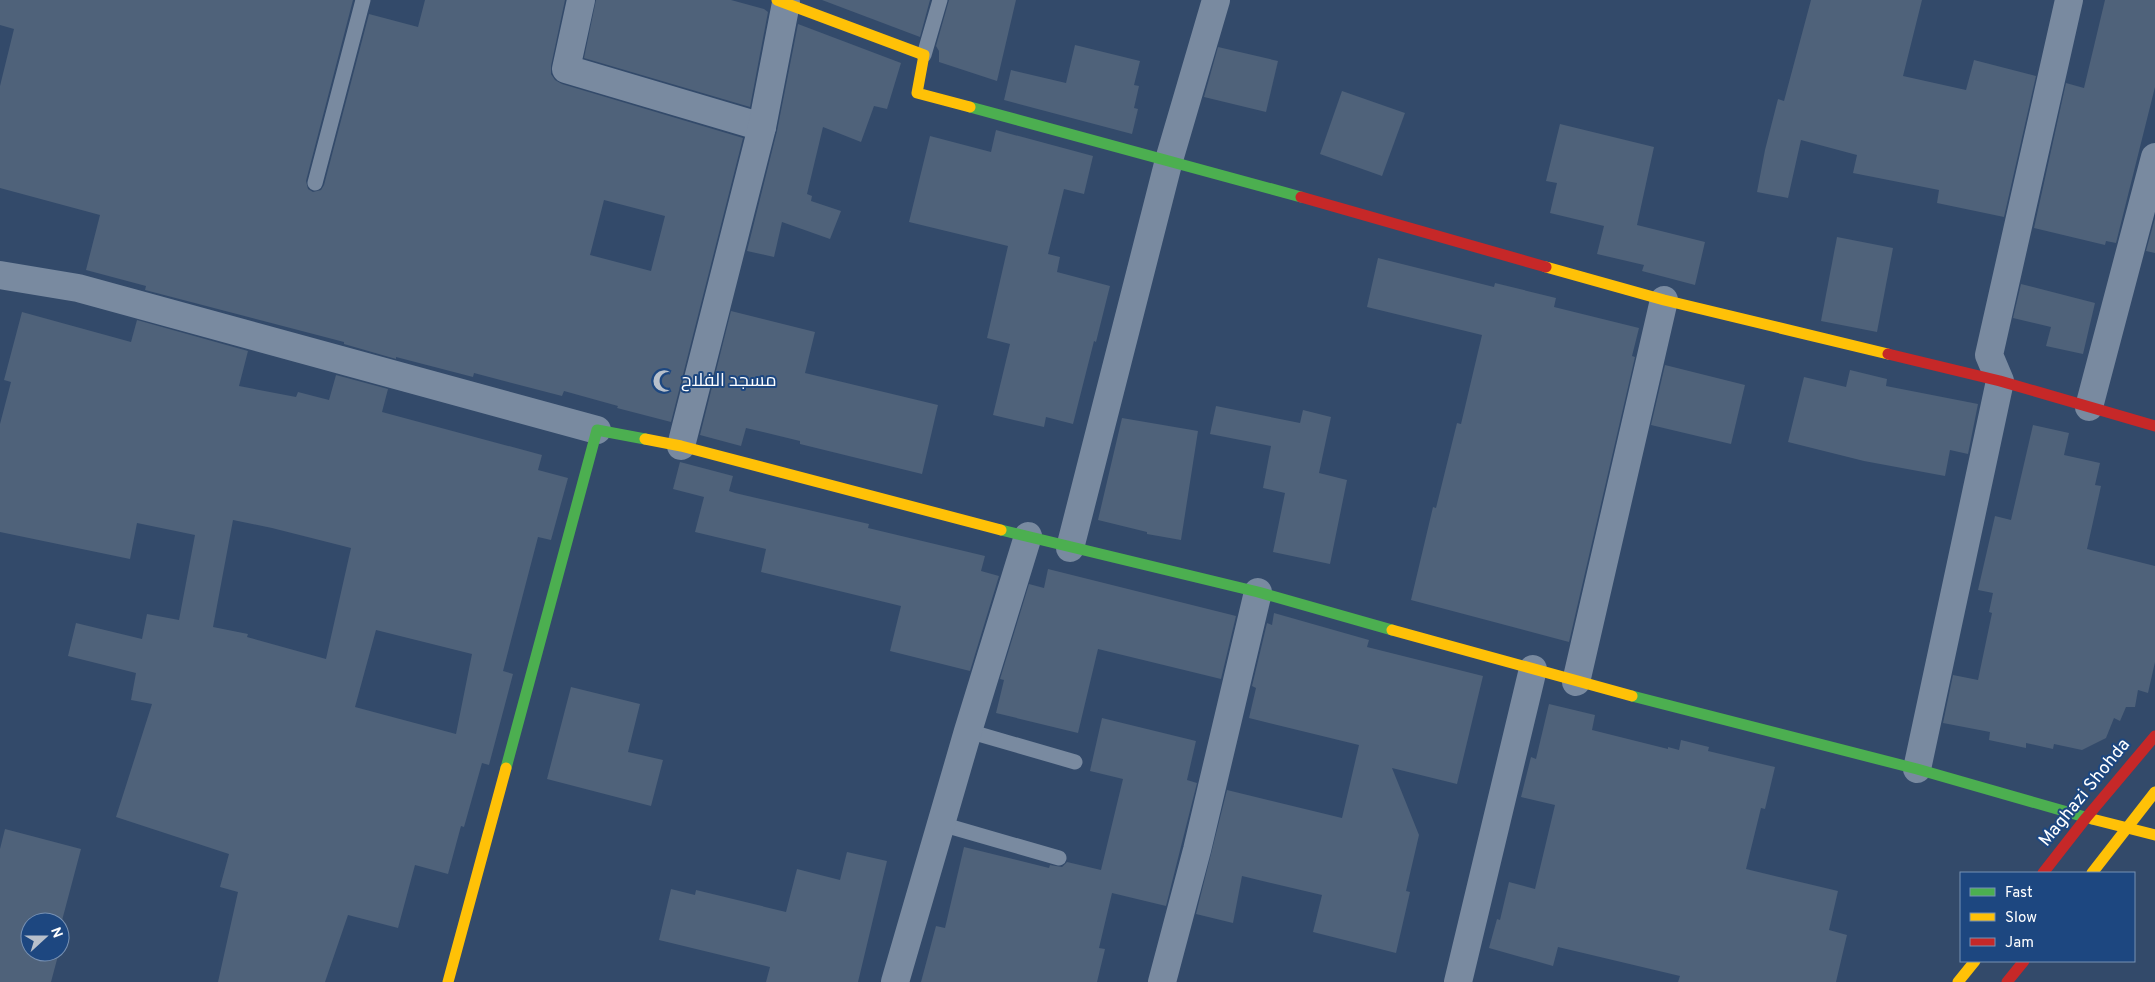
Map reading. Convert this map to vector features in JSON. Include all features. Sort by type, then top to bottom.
[{"type":"street","points":[[581,0],[566,69],[762,127]]},
{"type":"street","points":[[1070,548],[1169,160],[1216,0]]},
{"type":"street","points":[[1917,769],[2000,381],[1989,355],[2069,0]]},
{"type":"street","points":[[681,446],[762,127],[782,1],[924,55],[917,94],[1169,160],[1664,300],[2000,381],[2155,426]]},
{"type":"street","points":[[2089,407],[2153,171]]},
{"type":"street","points":[[0,275],[78,288],[597,430],[681,446],[1070,548],[1258,592],[1576,682],[1917,769],[2086,818],[2155,835]]},
{"type":"street","points":[[1576,682],[1664,300]]},
{"type":"street","points":[[448,982],[597,430]]},
{"type":"street","points":[[895,982],[968,731],[1028,536]]},
{"type":"street","points":[[1162,982],[1197,850],[1258,592]]},
{"type":"street","points":[[1458,982],[1534,669]]},
{"type":"street","name":"Maghazi Shohda","points":[[2044,872],[2086,818],[2155,736]]},
{"type":"street","points":[[2093,872],[2155,792]]},
{"type":"street","points":[[1958,982],[1974,962]]},
{"type":"street","points":[[2007,982],[2023,962]]},
{"type":"lane","points":[[315,184],[363,0]]},
{"type":"lane","points":[[924,55],[940,0]]},
{"type":"lane","points":[[968,731],[1075,762]]},
{"type":"lane","points":[[941,824],[1059,858]]},
{"type":"building","points":[[0,0],[353,0],[306,181],[308,189],[313,192],[321,190],[324,185],[369,14],[418,27],[425,0],[565,0],[551,66],[551,74],[555,80],[562,84],[743,138],[671,422],[617,408],[618,406],[564,391],[562,396],[474,373],[473,377],[396,357],[396,359],[344,344],[344,342],[145,290],[146,286],[86,270],[100,215],[0,188],[0,86],[14,29],[0,25]],"holes":[[[604,200],[665,216],[651,271],[590,255]]]},
{"type":"building","points":[[596,0],[731,0],[764,9],[768,12],[750,107],[584,58]]},
{"type":"building","points":[[822,0],[930,0],[920,37]]},
{"type":"building","points":[[949,0],[1016,0],[997,81],[939,62],[939,51],[936,46]]},
{"type":"building","points":[[1811,0],[1922,0],[1903,76],[1966,90],[1974,60],[2036,76],[2004,217],[1937,203],[1939,190],[1853,173],[1857,155],[1801,140],[1788,198],[1757,192],[1778,99],[1784,101]]},
{"type":"building","points":[[2105,0],[2155,0],[2155,87],[2116,243],[2106,241],[2105,245],[2034,228],[2066,83],[2084,88]]},
{"type":"building","points":[[798,24],[901,63],[887,109],[874,106],[861,142],[823,127],[807,194],[812,196],[811,201],[841,211],[830,239],[782,222],[774,257],[747,251],[777,131]]},
{"type":"building","points":[[1075,45],[1140,61],[1134,85],[1139,86],[1134,108],[1138,109],[1132,134],[1004,100],[1011,70],[1066,83]]},
{"type":"building","points":[[1218,47],[1278,61],[1266,112],[1204,97]]},
{"type":"building","points":[[1342,91],[1405,113],[1382,176],[1320,154]]},
{"type":"building","points":[[1560,124],[1654,147],[1637,225],[1705,242],[1695,285],[1642,271],[1644,265],[1597,254],[1604,226],[1550,213],[1557,183],[1546,181]]},
{"type":"building","points":[[996,130],[1093,156],[1084,194],[1064,189],[1048,254],[1060,257],[1057,272],[1110,286],[1073,424],[1046,417],[1044,427],[993,415],[1010,344],[987,338],[1008,246],[909,222],[930,136],[991,152]]},
{"type":"building","points":[[2155,218],[2155,253],[2146,251]]},
{"type":"building","points":[[1837,237],[1893,248],[1877,332],[1821,321]]},
{"type":"building","points":[[1378,258],[1494,287],[1495,283],[1556,298],[1554,307],[1639,328],[1632,356],[1635,357],[1569,642],[1411,600],[1433,507],[1436,508],[1457,423],[1461,424],[1482,335],[1367,307]]},
{"type":"building","points":[[2021,284],[2095,303],[2083,354],[2046,346],[2051,327],[2013,318]]},
{"type":"building","points":[[731,311],[815,332],[805,373],[938,405],[922,474],[800,444],[800,441],[746,428],[741,446],[700,435]]},
{"type":"building","points":[[22,312],[131,342],[137,320],[248,351],[239,386],[296,397],[298,392],[329,400],[336,375],[388,389],[382,412],[542,455],[538,470],[568,478],[551,540],[538,537],[503,671],[513,674],[489,765],[482,763],[464,827],[461,826],[448,874],[415,865],[398,928],[348,915],[325,982],[218,982],[238,892],[220,887],[229,854],[116,817],[152,704],[131,700],[136,673],[68,656],[76,623],[142,639],[147,614],[179,620],[195,535],[137,523],[130,559],[0,532],[0,424],[11,382],[4,380]],"holes":[[[233,520],[351,548],[326,659],[247,637],[248,634],[213,627]],[[376,630],[472,654],[456,734],[355,707]]]},
{"type":"building","points":[[1665,365],[1745,385],[1731,444],[1651,425]]},
{"type":"building","points":[[1850,370],[1887,379],[1886,386],[1978,404],[1968,454],[1950,450],[1945,476],[1864,461],[1788,442],[1804,377],[1846,387]]},
{"type":"building","points":[[1216,406],[1300,423],[1303,410],[1331,417],[1319,473],[1347,480],[1330,564],[1273,552],[1285,493],[1263,488],[1271,446],[1210,434]]},
{"type":"building","points":[[1122,418],[1198,431],[1181,540],[1147,534],[1147,532],[1098,520]]},
{"type":"building","points":[[2033,425],[2069,433],[2064,455],[2100,463],[2095,485],[2101,486],[2087,549],[2155,566],[2155,662],[2148,693],[2138,690],[2135,707],[2126,707],[2120,721],[2114,718],[2106,738],[2082,750],[2054,744],[2053,749],[2026,743],[2026,748],[1989,740],[1990,732],[1943,723],[1953,675],[1978,680],[1992,613],[1989,612],[1993,593],[1978,590],[1995,516],[2011,520]]},
{"type":"building","points":[[680,462],[733,476],[729,491],[735,493],[869,524],[868,528],[985,556],[981,571],[999,576],[970,671],[890,651],[901,606],[761,572],[766,549],[695,532],[704,497],[673,489]]},
{"type":"building","points":[[1048,569],[1236,616],[1221,679],[1098,649],[1078,733],[996,713],[1004,680],[1000,679],[1029,584],[1044,588]]},
{"type":"building","points":[[1274,613],[1369,640],[1367,647],[1483,676],[1457,784],[1392,768],[1419,835],[1406,891],[1410,892],[1396,953],[1313,932],[1322,895],[1242,876],[1233,923],[1196,914],[1227,790],[1342,818],[1359,745],[1249,718],[1256,688],[1252,686],[1267,623],[1272,625]]},
{"type":"building","points":[[571,687],[640,704],[628,752],[663,760],[651,806],[547,779]]},
{"type":"building","points":[[1549,704],[1595,715],[1592,730],[1668,749],[1668,747],[1679,750],[1681,740],[1709,747],[1708,751],[1775,767],[1765,809],[1761,808],[1746,869],[1838,891],[1829,930],[1847,935],[1836,982],[1678,982],[1680,976],[1558,947],[1553,966],[1489,948],[1497,919],[1500,920],[1509,882],[1535,889],[1555,805],[1521,797],[1531,757],[1536,759]]},
{"type":"building","points":[[1102,718],[1196,741],[1187,780],[1197,783],[1166,906],[1112,893],[1099,948],[1105,949],[1097,982],[921,982],[936,926],[945,928],[964,847],[1049,868],[1050,865],[1062,867],[1067,862],[1101,870],[1123,779],[1090,771]]},
{"type":"building","points":[[5,829],[81,849],[64,912],[20,912],[20,962],[56,962],[51,982],[0,982],[0,849]]},
{"type":"building","points":[[847,852],[887,861],[858,982],[766,982],[770,967],[659,940],[671,889],[695,895],[696,890],[786,912],[797,869],[840,880]]},
{"type":"traffic: fast","points":[[970,107],[1301,197]]},
{"type":"traffic: fast","points":[[506,768],[597,430],[645,439]]},
{"type":"traffic: fast","points":[[1001,530],[1258,592],[1392,630]]},
{"type":"traffic: fast","points":[[1632,696],[1917,769],[2092,819]]},
{"type":"traffic: slow","points":[[777,0],[924,55],[917,93],[970,107]]},
{"type":"traffic: slow","points":[[1546,267],[1664,300],[1888,354]]},
{"type":"traffic: slow","points":[[645,439],[681,446],[1001,530]]},
{"type":"traffic: slow","points":[[1392,630],[1632,696]]},
{"type":"traffic: slow","points":[[448,982],[506,768]]},
{"type":"traffic: slow","points":[[2093,872],[2155,792]]},
{"type":"traffic: slow","points":[[2092,819],[2155,835]]},
{"type":"traffic: slow","points":[[1958,982],[1974,962]]},
{"type":"traffic: jam","points":[[1301,197],[1546,267]]},
{"type":"traffic: jam","points":[[1888,354],[2000,381],[2155,426]]},
{"type":"traffic: jam","points":[[2044,872],[2086,818],[2155,736]]},
{"type":"traffic: jam","points":[[2007,982],[2023,962]]},
{"type":"place","name":"مسجد الفلاح","points":[[664,381]]}]
